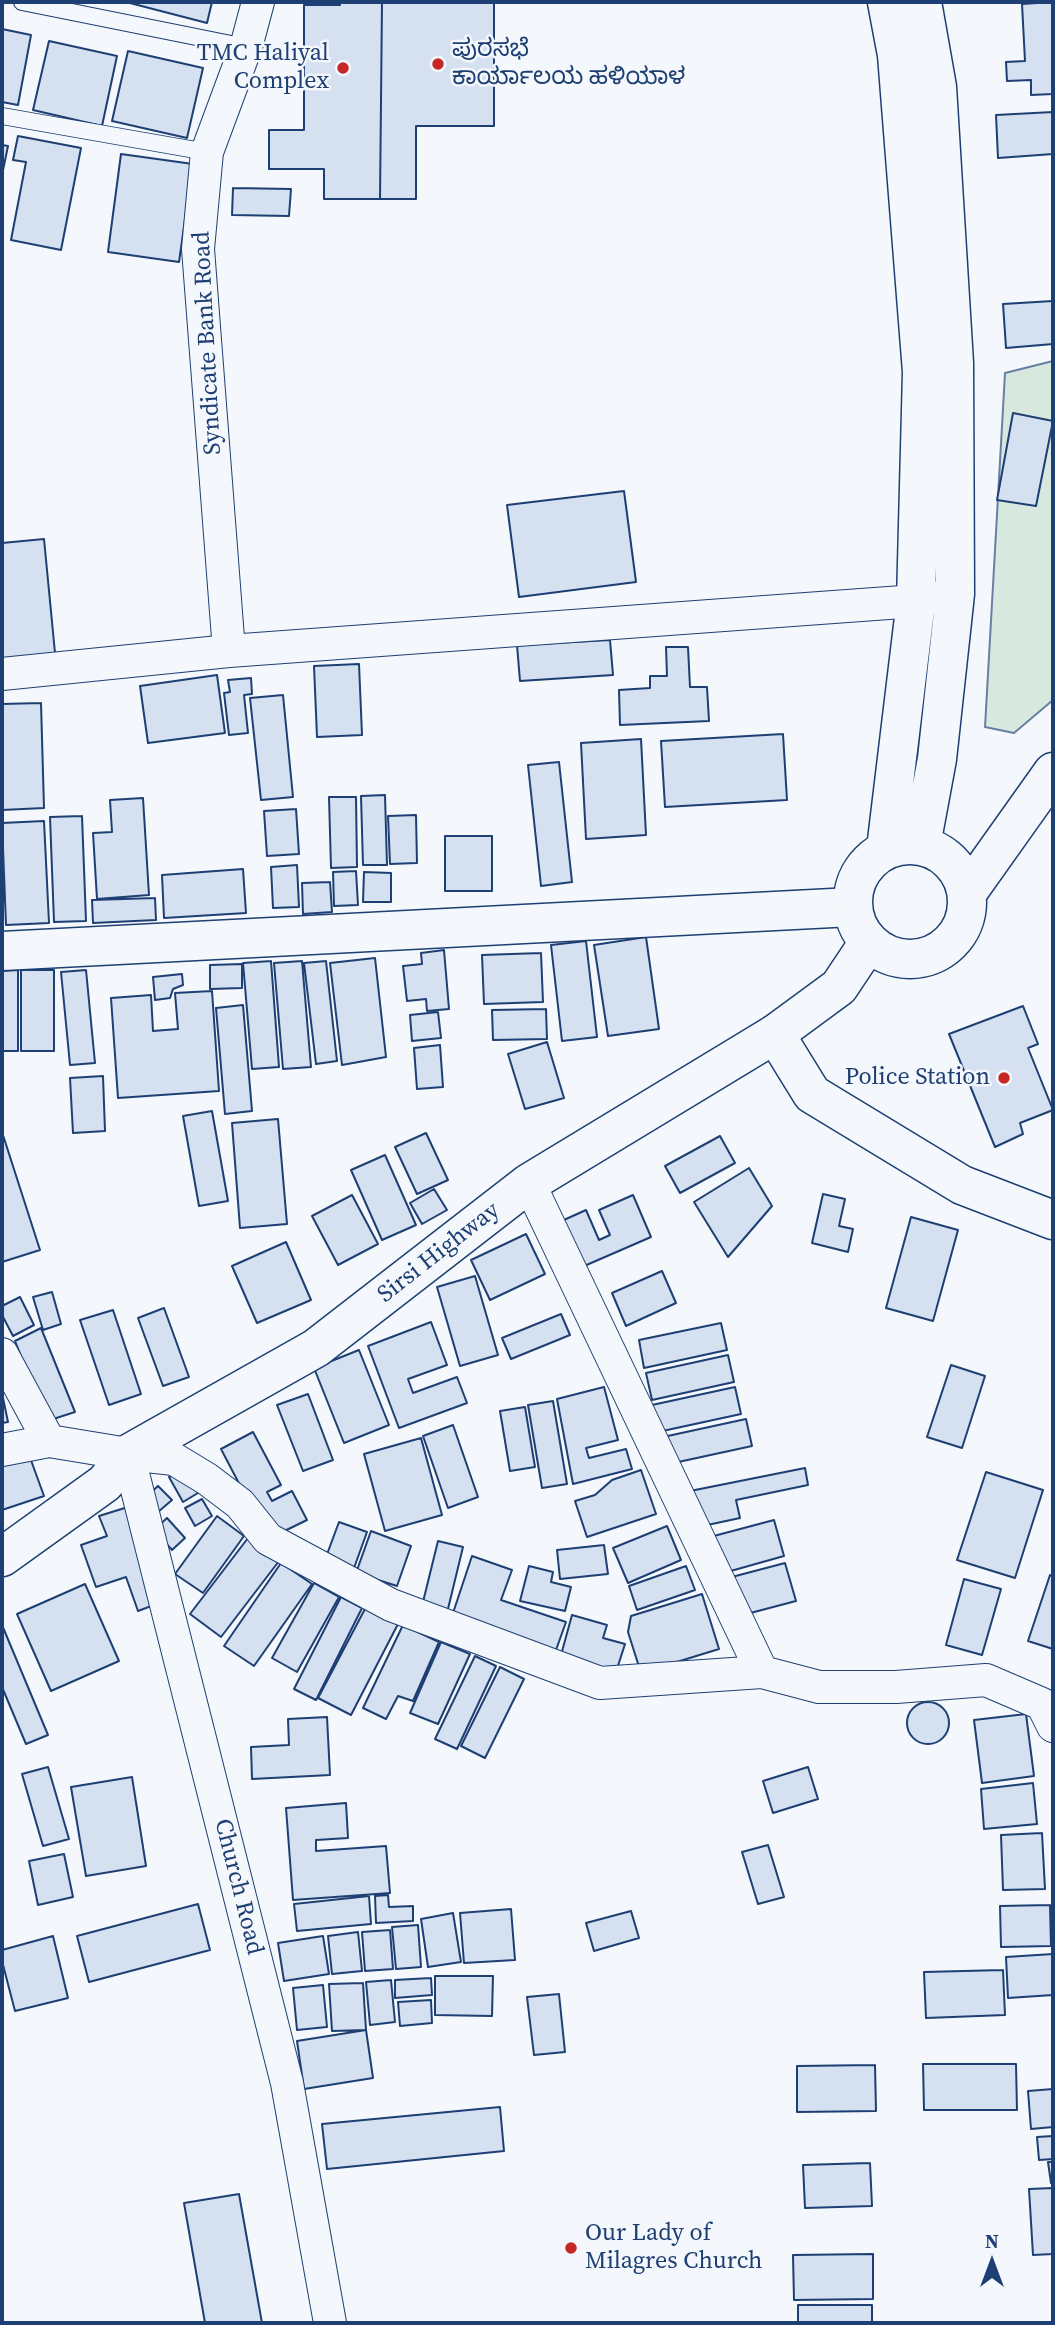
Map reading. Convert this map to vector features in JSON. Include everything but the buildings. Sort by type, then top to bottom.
[{"type":"main road","points":[[887,2],[897,55],[922,372],[916,601],[903,847]]},
{"type":"main road","points":[[903,847],[937,759],[955,594],[954,363],[937,87],[922,2]]},
{"type":"main road","points":[[967,893],[1053,772]]},
{"type":"main road","points":[[903,847],[937,851],[951,862],[962,876],[967,893],[967,911],[961,928],[951,942],[936,953],[919,958],[901,958],[883,953],[869,942],[858,926],[852,907],[853,890],[870,859],[903,847]]},
{"type":"main road","points":[[2,950],[852,907]]},
{"type":"main road","name":"Sirsi Highway","points":[[2,1557],[105,1483],[128,1454],[316,1348],[528,1183],[775,1034],[839,987],[869,942]]},
{"type":"main road","points":[[775,1034],[812,1094],[962,1185],[1053,1220]]},
{"type":"street","name":"Syndicate Bank Road","points":[[229,651],[198,249],[207,152],[246,47],[258,2]]},
{"type":"street","points":[[2,674],[229,651],[916,601],[955,594]]},
{"type":"street","points":[[528,1183],[762,1672]]},
{"type":"street","points":[[2,1354],[49,1441]]},
{"type":"street","points":[[2,1450],[49,1441],[174,1459],[240,1504],[268,1539],[391,1605],[600,1683],[762,1672],[819,1686],[896,1686],[986,1680],[1042,1704],[1053,1726]]},
{"type":"street","name":"Church Road","points":[[128,1454],[287,2083],[330,2323]]},
{"type":"lane","points":[[22,2],[246,47]]},
{"type":"lane","points":[[2,116],[207,152]]},
{"type":"shaded area","points":[[1053,361],[1053,700],[1014,733],[985,727],[1005,373]]},
{"type":"place","name":"ಪುರಸಭೆ ಕಾರ್ಯಾಲಯ ಹಳಿಯಾಳ","points":[[438,64]]},
{"type":"place","name":"TMC Haliyal Complex","points":[[343,68]]},
{"type":"place","name":"Police Station","points":[[1004,1078]]},
{"type":"place","name":"Our Lady of Milagres Church","points":[[571,2248]]}]
